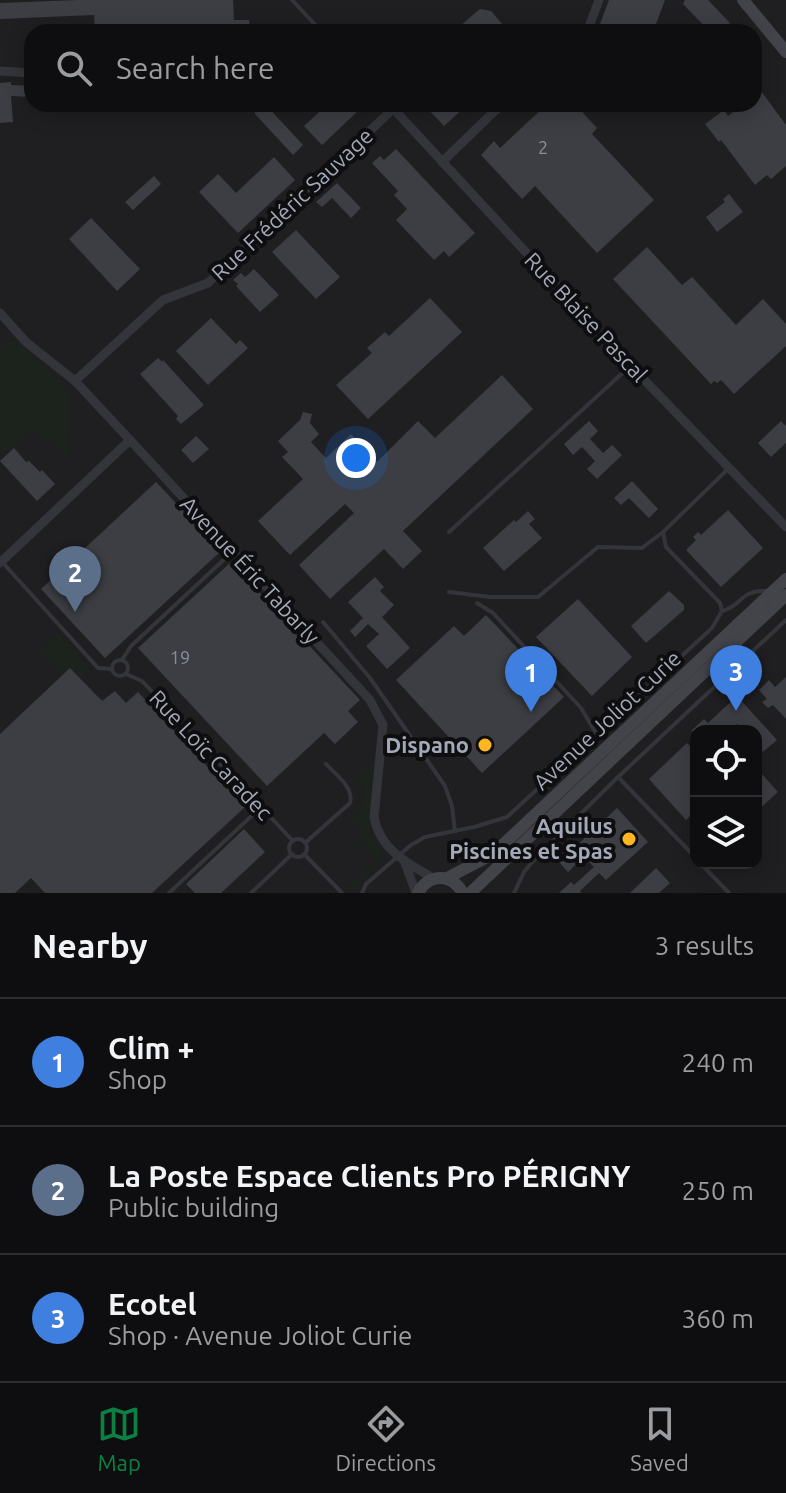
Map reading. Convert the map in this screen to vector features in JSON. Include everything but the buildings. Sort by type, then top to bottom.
[{"type":"main road","points":[[743,0],[786,52]]},
{"type":"main road","name":"Avenue Joliot Curie","points":[[447,878],[493,854],[786,579]]},
{"type":"main road","name":"Avenue Joliot Curie","points":[[470,893],[786,595]]},
{"type":"main road","points":[[417,893],[433,878],[447,878],[463,893]]},
{"type":"street","points":[[590,24],[599,0]]},
{"type":"street","points":[[3,69],[24,72]]},
{"type":"street","name":"Rue Frédéric Sauvage","points":[[75,381],[163,300],[208,283],[385,112]]},
{"type":"street","name":"Rue Blaise Pascal","points":[[396,112],[631,366],[786,527]]},
{"type":"street","points":[[442,162],[494,112]]},
{"type":"street","name":"Avenue Éric Tabarly","points":[[0,313],[26,342],[75,381],[370,700],[383,725],[374,817],[377,831],[402,860],[417,893]]},
{"type":"street","points":[[1,562],[130,440]]},
{"type":"street","name":"Avenue Éric Tabarly","points":[[402,860],[433,878]]},
{"type":"lane","points":[[292,0],[314,24]]},
{"type":"lane","points":[[0,331],[9,323]]},
{"type":"lane","points":[[449,532],[631,366]]},
{"type":"lane","points":[[449,592],[490,597],[538,597],[598,547],[642,548],[730,468]]},
{"type":"lane","points":[[663,532],[666,547],[720,603],[722,611]]},
{"type":"lane","points":[[112,669],[114,662],[122,660],[131,646],[234,551]]},
{"type":"lane","points":[[1,562],[98,668],[112,669],[119,676],[126,674],[128,667],[122,660]]},
{"type":"lane","points":[[362,893],[366,884],[402,860],[411,845],[425,837],[507,817],[712,628],[722,611],[733,606],[744,595],[759,590],[772,591]]},
{"type":"lane","points":[[477,603],[493,613],[581,708],[597,734]]},
{"type":"lane","points":[[514,893],[533,861],[786,620]]},
{"type":"lane","points":[[323,622],[370,678],[445,786],[452,806],[455,831]]},
{"type":"lane","name":"Rue Loïc Caradec","points":[[126,674],[142,681],[293,841]]},
{"type":"lane","points":[[305,843],[350,803],[352,797],[350,790],[326,764]]},
{"type":"lane","points":[[618,777],[690,852]]},
{"type":"lane","points":[[169,893],[261,807]]},
{"type":"lane","points":[[293,841],[305,843],[307,850],[304,854],[292,854],[290,846],[293,841]]},
{"type":"lane","points":[[251,893],[292,854]]},
{"type":"lane","points":[[304,854],[342,893]]},
{"type":"lane","points":[[706,869],[729,893]]},
{"type":"shaded area","points":[[0,0],[786,0],[786,893],[0,893]]},
{"type":"shaded area","points":[[16,337],[63,384],[70,396],[68,457],[33,429],[0,455],[0,350]]},
{"type":"shaded area","points":[[55,636],[63,636],[89,668],[80,677],[71,668],[63,674],[39,649]]},
{"type":"shaded area","points":[[374,761],[369,828],[383,857],[355,889],[349,890],[345,889],[378,858],[362,842],[354,849],[352,846],[365,833],[351,819],[361,808],[357,803],[365,805],[365,795],[360,794],[365,788],[359,781],[352,783]]},
{"type":"place","name":"La Poste Espace Clients Pro PÉRIGNY","points":[[75,612]]},
{"type":"place","name":"Ecotel","points":[[736,711]]},
{"type":"place","name":"Clim +","points":[[531,712]]},
{"type":"place","name":"Dispano","points":[[485,745]]},
{"type":"place","name":"Aquilus Piscines et Spas","points":[[629,839]]}]
